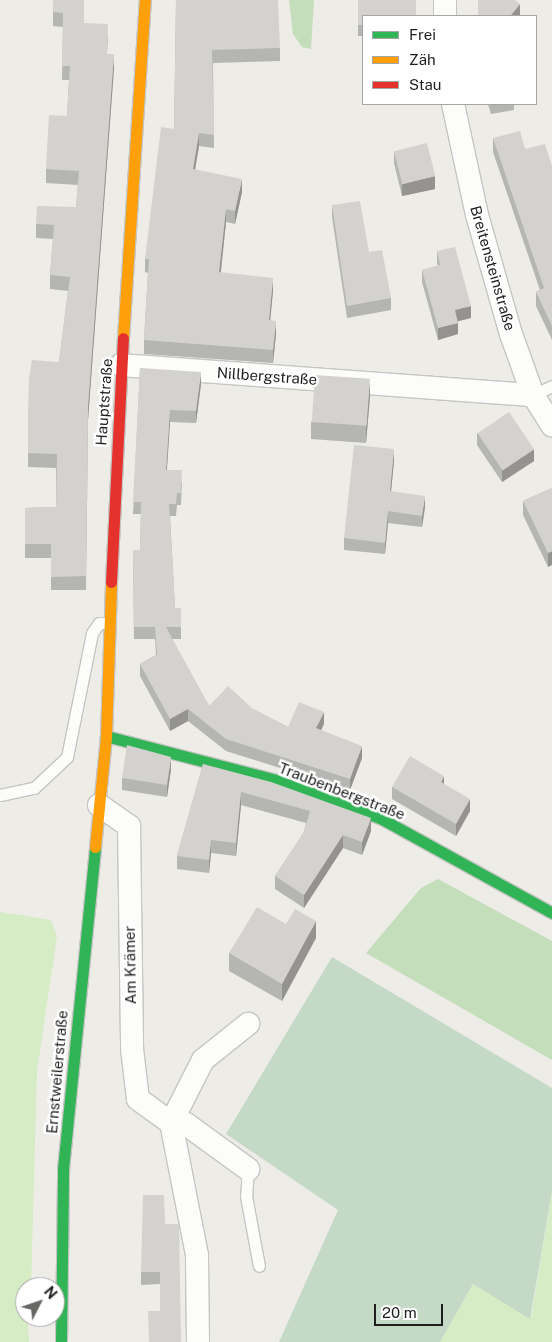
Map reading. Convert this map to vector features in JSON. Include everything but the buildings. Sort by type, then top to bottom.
[{"type":"main road","name":"Hauptstraße","points":[[99,805],[106,736],[121,365],[145,0]]},
{"type":"main road","name":"Traubenbergstraße","points":[[106,736],[276,780],[382,819],[552,913]]},
{"type":"main road","name":"Ernstweilerstraße","points":[[62,1342],[63,1169],[99,805]]},
{"type":"street","points":[[444,15],[445,0]]},
{"type":"street","name":"Breitensteinstraße","points":[[453,105],[477,215],[542,390],[552,426]]},
{"type":"street","name":"Nillbergstraße","points":[[121,365],[542,390]]},
{"type":"street","name":"Am Krämer","points":[[99,805],[120,816],[128,826],[132,1049],[138,1099],[171,1122],[186,1124],[248,1169]]},
{"type":"street","points":[[198,1342],[197,1254],[171,1122],[203,1060],[248,1024]]},
{"type":"lane","points":[[0,795],[34,788],[67,757],[92,633],[99,623],[110,622]]},
{"type":"lane","points":[[248,1169],[246,1196],[259,1266]]},
{"type":"green space","points":[[289,0],[314,0],[311,49],[302,47],[293,34]]},
{"type":"green space","points":[[438,879],[552,941],[552,1060],[366,953],[421,888]]},
{"type":"green space","points":[[0,912],[51,920],[57,936],[37,1071],[31,1277],[15,1277],[15,1327],[28,1327],[29,1342],[0,1342]]},
{"type":"green space","points":[[332,957],[552,1088],[552,1191],[530,1319],[473,1284],[440,1342],[279,1342],[338,1210],[226,1134]]},
{"type":"green space","points":[[552,1191],[552,1342],[440,1342],[473,1284],[531,1318]]},
{"type":"traffic: fast","points":[[106,736],[276,780],[382,819],[552,913]]},
{"type":"traffic: fast","points":[[61,1342],[63,1169],[95,847]]},
{"type":"traffic: slow","points":[[123,338],[145,0]]},
{"type":"traffic: slow","points":[[95,847],[106,736],[111,582]]},
{"type":"traffic: jam","points":[[111,582],[123,338]]}]
